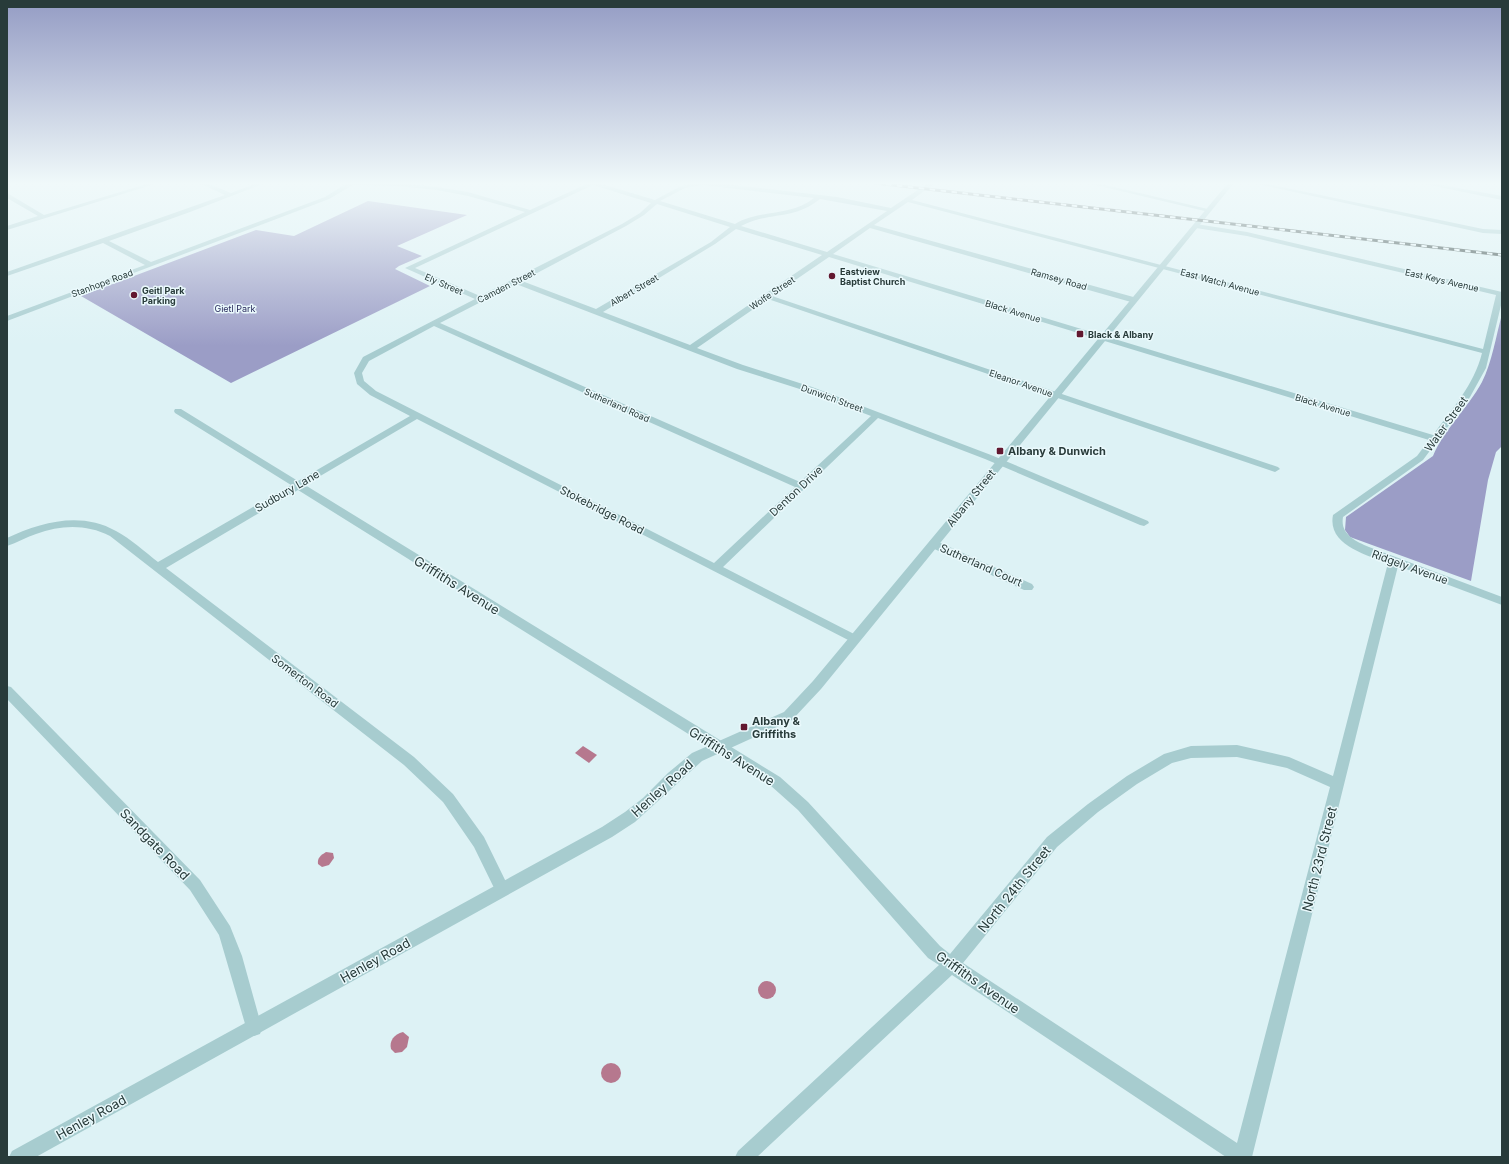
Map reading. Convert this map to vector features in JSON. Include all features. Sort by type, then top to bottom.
[{"type":"street","points":[[7,274],[114,237]]},
{"type":"street","name":"Stanhope Road","points":[[7,319],[224,237]]},
{"type":"street","name":"Ely Street","points":[[475,237],[409,268],[480,299]]},
{"type":"street","name":"Camden Street","points":[[354,373],[366,359],[373,355],[599,237]]},
{"type":"street","name":"Albert Street","points":[[597,312],[722,237]]},
{"type":"street","name":"Black Avenue","points":[[773,237],[1433,438]]},
{"type":"street","name":"Wolfe Street","points":[[691,348],[852,237]]},
{"type":"street","name":"Ramsey Road","points":[[910,237],[1134,300]]},
{"type":"street","name":"East Watch Avenue","points":[[1049,237],[1486,352]]},
{"type":"street","name":"Albany Street","points":[[718,746],[788,716],[802,702],[1187,237]]},
{"type":"street","name":"East Keys Avenue","points":[[1261,237],[1500,294]]},
{"type":"street","points":[[104,241],[151,265]]},
{"type":"street","name":"Dunwich Street","points":[[516,281],[746,369],[809,389],[1001,462],[1144,523]]},
{"type":"street","name":"Water Street","points":[[1338,515],[1420,458],[1433,438],[1467,395],[1482,368],[1500,294]]},
{"type":"street","name":"Eleanor Avenue","points":[[766,296],[1276,469]]},
{"type":"street","name":"Sutherland Road","points":[[433,323],[801,486]]},
{"type":"street","name":"Stokebridge Road","points":[[354,373],[367,389],[854,639]]},
{"type":"street","name":"Griffiths Avenue","points":[[178,411],[774,781],[790,793],[803,806],[934,952],[1243,1157]]},
{"type":"street","name":"Sudbury Lane","points":[[157,568],[418,415]]},
{"type":"street","name":"Denton Drive","points":[[715,568],[877,415]]},
{"type":"street","name":"Ridgely Avenue","points":[[1338,515],[1336,521],[1337,527],[1341,535],[1351,544],[1394,562],[1502,600]]},
{"type":"street","name":"Somerton Road","points":[[7,542],[36,530],[68,520],[87,523],[107,529],[409,761],[430,780],[448,798],[479,842],[502,889]]},
{"type":"street","name":"Sutherland Court","points":[[934,544],[1028,587]]},
{"type":"street","name":"North 23rd Street","points":[[1243,1157],[1394,562]]},
{"type":"street","name":"Sandgate Road","points":[[7,691],[195,885],[225,931],[234,956],[254,1028]]},
{"type":"street","name":"Henley Road","points":[[18,1157],[607,832],[630,817],[648,802],[696,757],[718,746]]},
{"type":"street","name":"North 24th Street","points":[[744,1157],[937,979],[965,950],[1052,842],[1099,804],[1132,780],[1168,758],[1190,752],[1237,751],[1289,763],[1338,784]]},
{"type":"green space","name":"Gietl Park","points":[[237,237],[417,237],[397,246],[422,256],[395,269],[430,286],[231,383],[81,296]]},
{"type":"green space","points":[[1502,314],[1502,446],[1496,452],[1488,480],[1471,581],[1350,537],[1345,530],[1346,517],[1433,456],[1444,436],[1482,382],[1491,357]]},
{"type":"shaded area","points":[[583,746],[597,755],[589,763],[575,753]]},
{"type":"shaded area","points":[[326,852],[333,853],[334,858],[329,865],[322,867],[318,864],[318,860]]},
{"type":"shaded area","points":[[767,981],[773,984],[776,990],[773,996],[767,999],[761,996],[758,990],[761,984]]},
{"type":"shaded area","points":[[403,1032],[409,1037],[407,1047],[402,1052],[395,1053],[391,1049],[391,1043],[397,1034]]},
{"type":"shaded area","points":[[611,1063],[618,1066],[621,1073],[618,1080],[611,1083],[604,1080],[601,1073],[604,1066]]},
{"type":"railway","points":[[1348,237],[1502,255]]},
{"type":"place","name":"Eastview Baptist Church","points":[[832,276]]},
{"type":"place","name":"Geitl Park Parking","points":[[134,295]]},
{"type":"place","name":"Black & Albany","points":[[1080,334]]},
{"type":"place","name":"Albany & Dunwich","points":[[1000,451]]},
{"type":"place","name":"Albany & Griffiths","points":[[744,727]]}]
